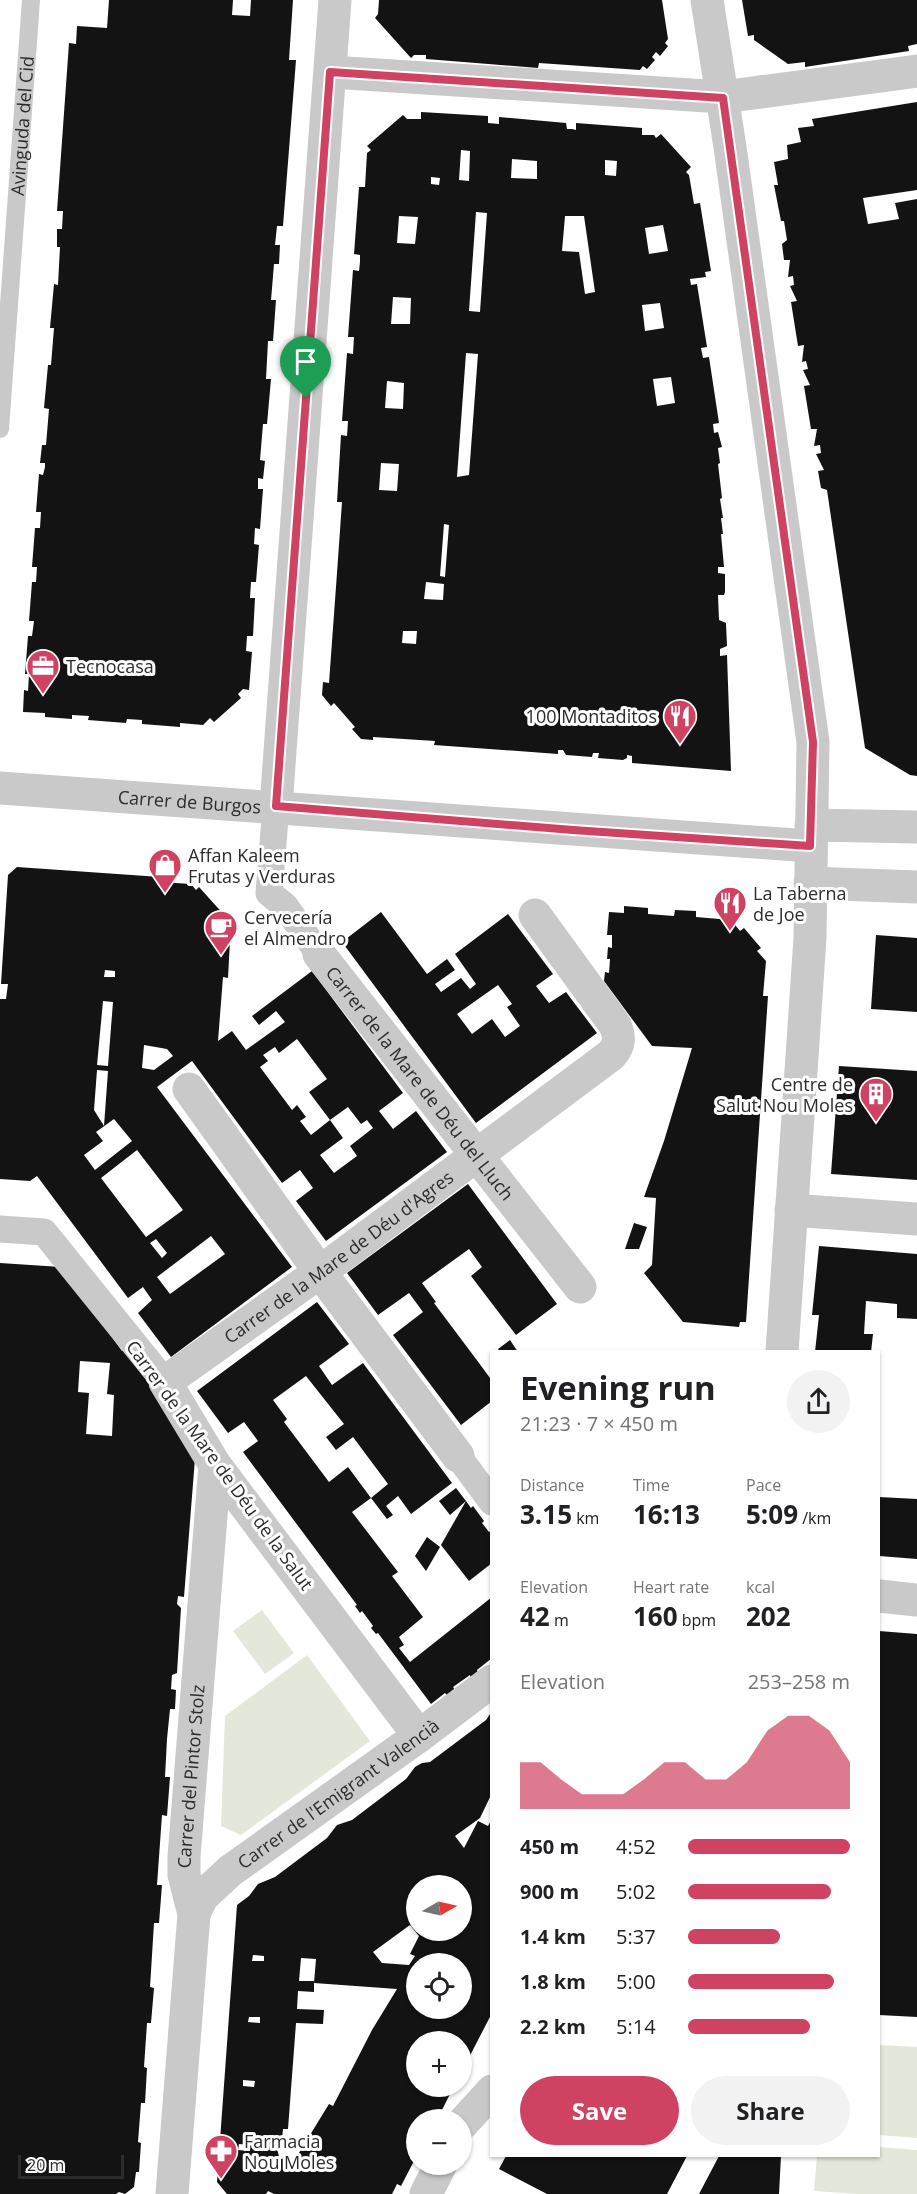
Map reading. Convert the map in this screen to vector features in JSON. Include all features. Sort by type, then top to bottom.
[{"type":"street","points":[[276,806],[335,0]]},
{"type":"street","points":[[707,0],[723,98],[813,742],[810,938],[782,1350]]},
{"type":"street","points":[[330,72],[723,98],[917,71]]},
{"type":"street","name":"Carrer de Burgos","points":[[0,788],[276,806],[573,830],[810,835],[917,827]]},
{"type":"street","name":"Carrer de la Mare de Déu del Lluch","points":[[276,806],[269,893],[285,906],[476,1156],[580,1287]]},
{"type":"street","points":[[810,884],[917,887]]},
{"type":"street","name":"Carrer de la Mare de Déu d'Agres","points":[[165,1382],[320,1272],[611,1055],[617,1048],[620,1040],[615,1025],[535,915]]},
{"type":"street","points":[[189,1089],[320,1272],[490,1499]]},
{"type":"street","points":[[791,1210],[917,1219]]},
{"type":"street","name":"Carrer de la Mare de Déu de la Salut","points":[[0,1229],[44,1232],[165,1382],[215,1465],[419,1736]]},
{"type":"street","name":"Carrer del Pintor Stolz","points":[[172,2194],[194,1914],[184,1875],[184,1857],[215,1465]]},
{"type":"street","points":[[880,1596],[917,1600]]},
{"type":"street","name":"Carrer de l'Emigrant Valencià","points":[[194,1914],[202,1897],[230,1871],[490,1683]]},
{"type":"street","points":[[472,2113],[490,2093]]},
{"type":"street","points":[[426,2194],[436,2175]]},
{"type":"lane","name":"Avinguda del Cid","points":[[0,429],[31,0]]},
{"type":"shaded area","points":[[262,1610],[294,1653],[265,1674],[233,1631]]},
{"type":"shaded area","points":[[307,1655],[370,1741],[241,1835],[221,1826],[225,1716]]},
{"type":"shaded area","points":[[880,2045],[917,2047],[917,2138],[880,2135]]},
{"type":"shaded area","points":[[880,2147],[917,2150],[917,2194],[814,2191],[817,2157],[880,2157]]},
{"type":"building","points":[[109,0],[233,0],[232,15],[250,16],[251,0],[293,0],[289,60],[296,60],[283,226],[277,226],[275,245],[280,245],[279,264],[274,264],[271,300],[276,300],[273,341],[268,341],[266,379],[271,379],[267,424],[263,424],[260,460],[265,461],[263,479],[258,478],[258,489],[263,489],[260,529],[255,528],[254,544],[259,545],[256,582],[251,582],[250,598],[255,598],[253,636],[247,636],[246,651],[252,652],[249,690],[243,689],[238,694],[241,698],[214,722],[210,718],[203,725],[180,723],[180,727],[142,724],[142,720],[127,719],[126,723],[88,720],[89,716],[72,715],[72,719],[45,717],[45,713],[23,712],[24,690],[28,691],[29,674],[25,674],[28,636],[32,636],[34,621],[29,621],[32,582],[36,582],[37,567],[32,567],[35,528],[40,528],[41,512],[36,512],[39,474],[43,475],[45,467],[45,463],[40,463],[42,445],[46,445],[49,409],[44,408],[54,328],[50,328],[54,284],[58,285],[60,247],[57,247],[57,229],[62,229],[63,211],[57,211],[69,43],[76,44],[77,26],[107,28]]},
{"type":"building","points":[[379,0],[662,0],[668,39],[665,43],[668,46],[660,56],[656,52],[652,57],[655,60],[647,69],[643,66],[640,70],[539,63],[538,68],[426,59],[426,55],[414,55],[411,58],[375,18],[378,14]]},
{"type":"building","points":[[742,0],[917,0],[917,44],[908,46],[909,51],[805,67],[805,62],[788,64],[754,40],[754,35],[748,36]]},
{"type":"building","points":[[917,102],[917,190],[863,198],[868,224],[899,219],[895,203],[917,199],[917,776],[910,775],[865,748],[827,490],[821,488],[818,471],[824,470],[816,454],[821,453],[820,445],[814,446],[817,429],[811,429],[804,386],[810,385],[803,370],[808,369],[806,361],[802,362],[804,345],[798,346],[791,302],[797,301],[790,286],[794,285],[793,276],[788,277],[790,260],[784,260],[782,244],[787,240],[774,185],[778,185],[774,162],[788,159],[787,145],[801,142],[798,128],[814,126],[812,119]]},
{"type":"building","points":[[421,112],[488,116],[488,123],[499,124],[499,117],[566,123],[567,129],[576,130],[576,123],[642,128],[642,135],[654,135],[656,138],[661,134],[691,167],[686,172],[689,175],[694,204],[700,203],[711,271],[705,272],[706,277],[690,279],[691,285],[697,284],[707,347],[701,348],[703,358],[709,357],[719,423],[713,424],[714,433],[718,432],[722,447],[718,448],[720,463],[718,464],[722,498],[720,499],[723,534],[721,534],[724,567],[718,567],[718,573],[725,574],[725,592],[724,595],[718,595],[719,620],[726,623],[727,646],[720,649],[720,656],[727,655],[731,771],[632,763],[632,756],[627,755],[627,758],[623,760],[598,758],[599,753],[593,753],[592,757],[566,755],[563,750],[558,750],[558,754],[434,745],[435,741],[373,737],[373,740],[361,739],[352,729],[355,727],[334,703],[331,706],[322,695],[323,682],[329,683],[342,502],[337,502],[341,435],[347,436],[348,421],[342,421],[347,353],[353,354],[354,337],[348,337],[353,270],[359,271],[360,262],[360,255],[354,254],[359,187],[365,187],[367,153],[371,150],[367,146],[403,115],[407,119],[421,119]],"holes":[[[461,150],[470,151],[469,181],[459,180]],[[512,159],[537,161],[537,179],[511,178]],[[605,160],[617,161],[616,176],[605,175]],[[431,177],[440,178],[439,185],[431,184]],[[476,212],[487,213],[480,312],[469,311]],[[399,216],[418,217],[415,244],[397,243]],[[565,216],[584,216],[595,292],[585,294],[579,252],[562,251]],[[663,225],[668,251],[649,254],[645,228]],[[393,297],[411,298],[410,324],[391,324]],[[660,303],[664,328],[645,331],[642,305]],[[466,353],[478,354],[469,475],[457,477]],[[671,377],[675,403],[657,406],[653,379]],[[387,381],[404,383],[403,409],[385,408]],[[381,463],[399,464],[397,491],[379,490]],[[444,524],[449,525],[445,577],[440,576]],[[426,582],[444,584],[443,600],[424,599]],[[403,631],[417,631],[416,644],[402,643]]]},
{"type":"building","points":[[17,867],[160,877],[160,882],[191,884],[196,890],[199,887],[226,917],[223,920],[226,924],[225,939],[230,940],[228,978],[223,977],[218,1041],[232,1031],[246,1050],[285,1022],[276,1011],[259,1025],[252,1016],[312,971],[403,1093],[379,1111],[393,1129],[416,1111],[447,1152],[326,1241],[296,1201],[313,1188],[300,1170],[282,1183],[192,1061],[157,1087],[292,1267],[171,1357],[138,1313],[152,1300],[143,1287],[128,1298],[37,1176],[30,1181],[0,1179],[0,999],[6,999],[8,984],[1,984],[8,875]],"holes":[[[105,970],[115,971],[115,977],[104,977]],[[103,1001],[113,1002],[108,1066],[97,1065]],[[297,1039],[327,1079],[309,1092],[330,1120],[311,1135],[300,1121],[306,1117],[297,1105],[292,1110],[260,1067],[268,1061],[263,1055],[275,1047],[279,1053]],[[144,1045],[167,1049],[173,1056],[154,1070],[142,1068]],[[97,1070],[108,1071],[104,1126],[94,1110]],[[348,1107],[361,1124],[367,1120],[373,1128],[350,1146],[357,1156],[334,1173],[320,1155],[343,1138],[330,1120]],[[114,1119],[132,1141],[95,1170],[84,1155],[103,1141],[96,1132]],[[137,1150],[183,1210],[146,1237],[101,1178]],[[211,1236],[225,1254],[170,1294],[157,1277]],[[156,1239],[167,1253],[162,1258],[150,1243]]]},
{"type":"building","points":[[624,906],[648,908],[648,914],[674,916],[675,910],[696,911],[696,917],[731,920],[740,931],[744,928],[761,948],[757,951],[766,961],[763,996],[768,996],[746,1322],[740,1322],[739,1327],[683,1322],[644,1273],[652,1265],[656,1198],[644,1197],[664,1141],[692,1048],[652,1046],[604,981],[605,972],[609,973],[608,947],[612,948],[612,935],[607,935],[609,912],[624,913]]},
{"type":"building","points":[[381,912],[427,974],[447,959],[455,970],[435,984],[441,992],[461,978],[470,989],[476,984],[455,954],[508,914],[553,974],[536,986],[549,1003],[566,992],[597,1033],[476,1123],[342,942]],"holes":[[[498,985],[512,1004],[507,1007],[520,1026],[505,1037],[492,1019],[472,1034],[457,1014]]]},
{"type":"building","points":[[876,935],[917,938],[917,1012],[871,1009]]},
{"type":"building","name":"Centre de Salut Nou Moles","points":[[839,1066],[917,1071],[917,1180],[831,1174]]},
{"type":"building","points":[[468,1184],[557,1304],[516,1335],[471,1276],[482,1267],[469,1249],[422,1283],[436,1302],[434,1303],[490,1378],[490,1403],[461,1425],[393,1335],[423,1312],[409,1293],[378,1315],[347,1273]]},
{"type":"building","points":[[634,1223],[647,1227],[639,1249],[625,1249]]},
{"type":"building","points":[[819,1246],[917,1254],[917,1319],[897,1318],[897,1304],[866,1301],[864,1334],[873,1334],[871,1350],[815,1350],[819,1315],[812,1315]]},
{"type":"building","points":[[0,1263],[61,1267],[122,1351],[125,1348],[196,1446],[184,1597],[178,1596],[177,1604],[181,1608],[177,1673],[172,1675],[171,1689],[176,1690],[175,1709],[170,1709],[167,1739],[165,1777],[170,1777],[167,1816],[162,1815],[157,1885],[162,1885],[159,1923],[154,1923],[150,1987],[154,1988],[151,2023],[147,2023],[144,2067],[147,2068],[145,2103],[141,2103],[138,2142],[141,2143],[139,2172],[136,2172],[134,2187],[125,2194],[119,2192],[116,2194],[0,2194]],"holes":[[[80,1361],[110,1363],[107,1394],[114,1395],[112,1436],[86,1434],[89,1393],[78,1392]]]},
{"type":"building","points":[[317,1302],[349,1344],[319,1366],[332,1385],[363,1363],[452,1483],[411,1514],[398,1496],[386,1506],[393,1515],[387,1519],[371,1498],[352,1512],[398,1572],[392,1576],[423,1617],[399,1637],[404,1645],[399,1648],[410,1662],[490,1599],[490,1660],[477,1670],[478,1673],[471,1678],[470,1675],[453,1687],[455,1690],[448,1696],[445,1693],[431,1704],[378,1633],[376,1634],[371,1628],[373,1626],[371,1623],[362,1611],[360,1613],[355,1606],[357,1605],[243,1452],[258,1441],[244,1422],[228,1433],[197,1391]],"holes":[[[306,1376],[344,1424],[326,1437],[336,1450],[353,1437],[388,1484],[371,1498],[348,1467],[329,1482],[284,1422],[287,1419],[273,1400]]]},
{"type":"building","points":[[510,1340],[517,1350],[499,1350]]},
{"type":"building","points":[[456,1488],[466,1501],[450,1515],[439,1501]]},
{"type":"building","points":[[880,1497],[917,1499],[917,1559],[880,1556]]},
{"type":"building","points":[[466,1501],[471,1508],[473,1506],[484,1521],[482,1523],[490,1531],[490,1565],[469,1581],[441,1545]]},
{"type":"building","points":[[427,1537],[440,1547],[426,1571],[415,1556]]},
{"type":"building","points":[[880,1631],[917,1634],[917,2017],[880,2015]]},
{"type":"building","points":[[490,1714],[490,1797],[480,1818],[455,1836],[464,1848],[478,1821],[488,1826],[490,1822],[490,2017],[472,2052],[472,2031],[406,2031],[406,2097],[448,2097],[442,2109],[406,2109],[407,2175],[401,2186],[397,2184],[392,2194],[274,2194],[268,2191],[266,2194],[227,2194],[217,2182],[237,1905],[249,1896],[258,1884],[275,1877],[327,1838],[337,1825],[352,1820],[406,1779],[415,1767],[430,1762],[486,1720]],"holes":[[[406,1875],[472,1875],[472,1941],[416,1941],[410,1953],[472,1953],[472,2019],[406,2019],[406,1965],[382,1963],[373,1952],[406,1928]],[[253,1955],[264,1956],[264,1961],[252,1961]],[[301,1958],[316,1959],[314,1983],[314,1981],[299,1981]],[[314,1983],[397,1989],[372,2030],[333,2106],[329,2104],[294,2161],[285,2157],[280,2160],[277,2149],[282,2140],[283,2129],[288,2129],[296,2023],[323,2024],[324,2010],[297,2009],[298,1991],[314,1992]],[[249,2017],[260,2017],[260,2023],[248,2022]],[[243,2080],[255,2081],[254,2087],[243,2086]],[[239,2144],[250,2145],[250,2151],[238,2150]]]},
{"type":"building","points":[[505,2157],[686,2157],[667,2194],[547,2194],[499,2169]]},
{"type":"building","points":[[718,2157],[781,2157],[779,2194],[699,2194]]},
{"type":"place","name":"Tecnocasa","points":[[43,695]]},
{"type":"place","name":"100 Montaditos","points":[[680,745]]},
{"type":"place","name":"Affan Kaleem Frutas y Verduras","points":[[165,894]]},
{"type":"place","name":"La Taberna de Joe","points":[[730,932]]},
{"type":"place","name":"Cervecería el Almendro","points":[[221,956]]},
{"type":"place","name":"Centre de Salut Nou Moles","points":[[876,1123]]},
{"type":"place","name":"Farmacia Nou Moles","points":[[221,2180]]},
{"type":"route","points":[[330,72],[723,98],[813,742],[810,846],[276,806],[306,398],[330,72]]}]
